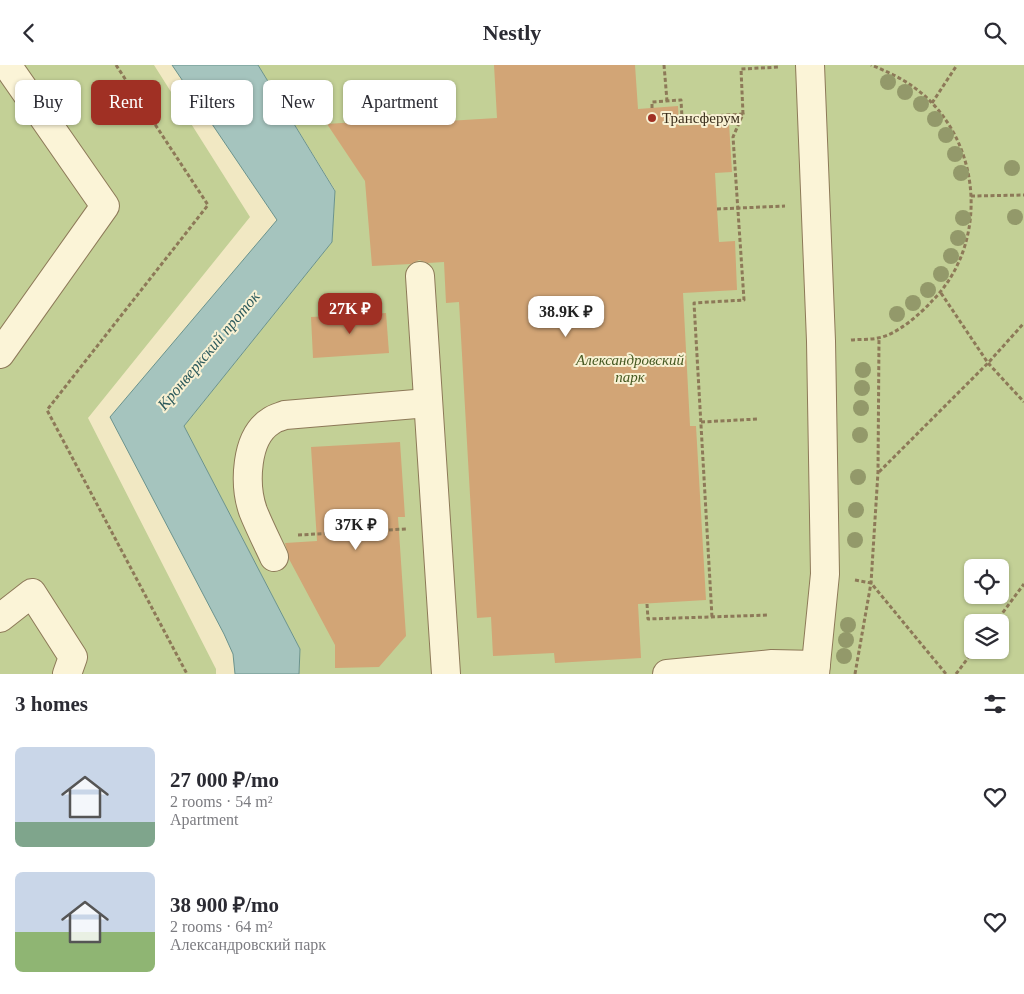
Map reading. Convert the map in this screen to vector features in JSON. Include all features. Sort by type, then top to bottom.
[{"type":"street","points":[[0,354],[105,206],[7,65]]},
{"type":"street","points":[[666,674],[715,672],[772,664],[816,670],[825,574],[821,341],[810,65]]},
{"type":"street","points":[[420,276],[446,674]]},
{"type":"street","points":[[269,547],[252,509],[248,474],[250,452],[258,433],[270,421],[285,415],[428,403]]},
{"type":"street","points":[[0,618],[32,593],[74,657],[67,674]]},
{"type":"path","points":[[116,65],[208,205],[47,410],[187,674]]},
{"type":"path","points":[[664,65],[667,101]]},
{"type":"path","points":[[855,674],[870,583],[878,473],[879,338],[902,327],[923,311],[940,293],[954,271],[964,247],[970,222],[972,196],[968,171],[960,146],[948,123],[932,103],[913,86],[891,73],[871,65]]},
{"type":"path","points":[[932,103],[958,65]]},
{"type":"path","points":[[712,617],[694,303],[744,300],[733,137],[743,114],[740,69],[782,67]]},
{"type":"path","points":[[652,107],[652,102],[681,100],[682,118],[743,114]]},
{"type":"path","points":[[972,196],[1024,195]]},
{"type":"path","points":[[717,209],[782,206]]},
{"type":"path","points":[[940,293],[988,363],[1024,402]]},
{"type":"path","points":[[878,473],[988,363],[1024,323]]},
{"type":"path","points":[[701,422],[758,419]]},
{"type":"path","points":[[269,547],[436,527]]},
{"type":"path","points":[[825,574],[870,583],[946,674]]},
{"type":"path","points":[[1002,614],[1024,583]]},
{"type":"path","points":[[647,604],[648,619],[769,615]]},
{"type":"path","points":[[956,674],[967,659]]},
{"type":"green space","points":[[0,65],[154,65],[171,92],[171,125],[192,125],[250,217],[88,418],[216,669],[216,674],[0,674]]},
{"type":"green space","name":"Александровский парк","points":[[258,65],[1024,65],[1024,674],[299,674],[300,649],[184,426],[332,242],[335,190],[295,125],[333,125],[333,80],[267,80]]},
{"type":"water","name":"Кронверкский проток","points":[[172,65],[258,65],[267,80],[263,80],[263,125],[295,125],[335,191],[332,242],[184,426],[300,649],[299,674],[235,674],[233,654],[224,634],[110,417],[277,220],[213,125],[253,125],[253,80],[182,80]]},
{"type":"building","points":[[494,65],[635,65],[638,109],[678,106],[679,126],[729,123],[732,172],[715,173],[719,242],[735,241],[737,290],[683,293],[690,426],[696,426],[706,600],[638,604],[641,658],[555,663],[554,653],[493,656],[491,617],[477,618],[459,302],[446,303],[444,262],[428,263],[419,260],[411,264],[372,266],[365,181],[328,125],[343,123],[343,125],[456,125],[456,120],[497,118]]},
{"type":"building","points":[[386,313],[389,353],[313,358],[311,317]]},
{"type":"building","points":[[400,442],[405,517],[398,517],[406,636],[379,667],[335,668],[335,645],[289,559],[285,543],[317,541],[311,447]]},
{"type":"place","name":"Трансферум","points":[[652,118]]}]
